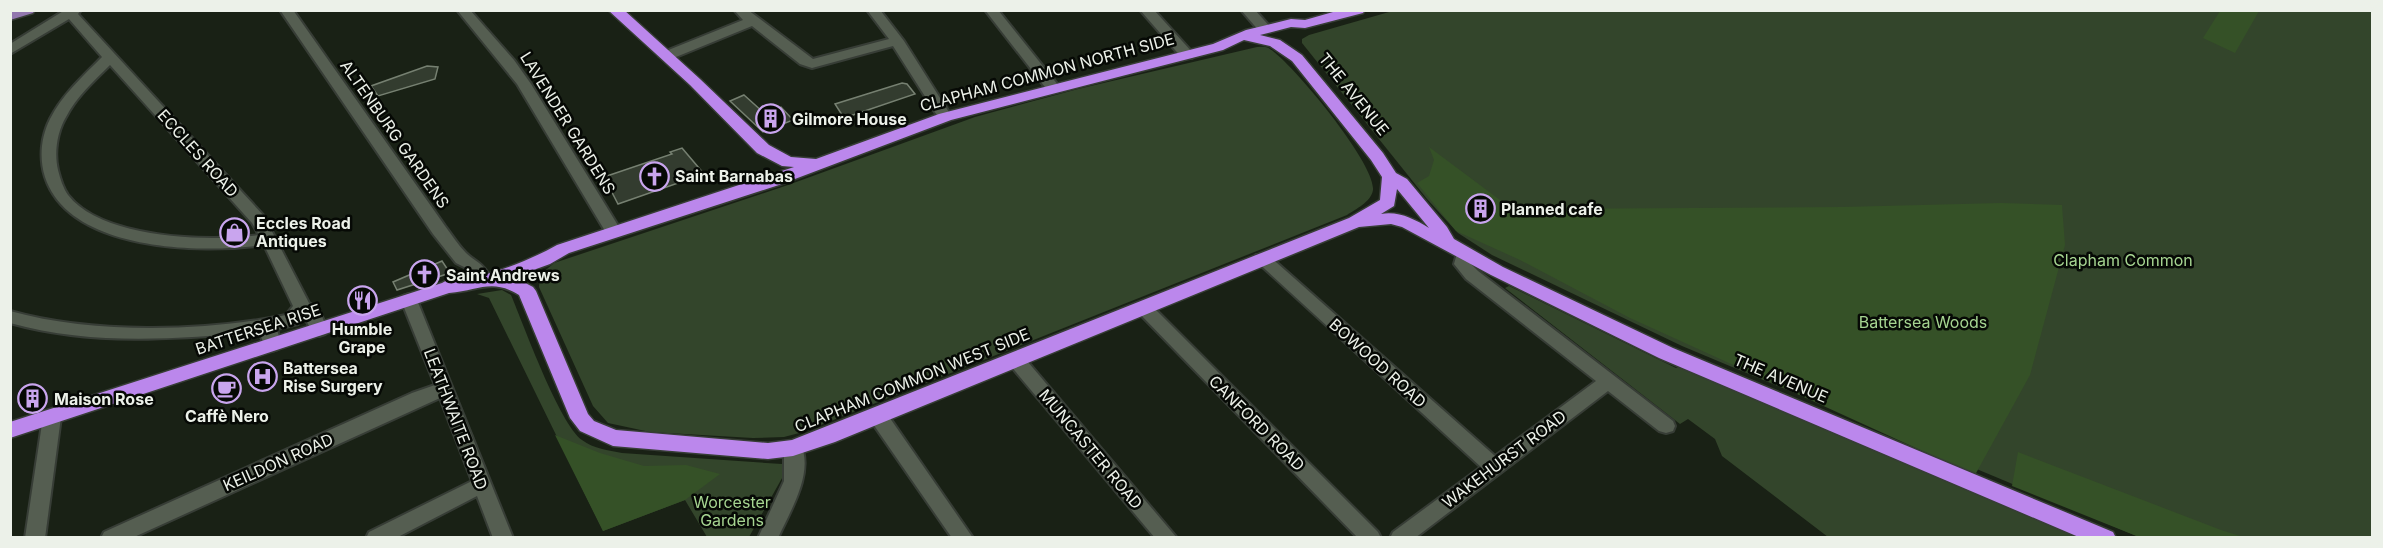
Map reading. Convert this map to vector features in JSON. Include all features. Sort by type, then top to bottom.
[{"type":"highway","points":[[615,10],[763,149],[788,162],[816,163]]},
{"type":"highway","points":[[1218,47],[1231,47],[1264,34],[1358,10]]},
{"type":"highway","points":[[1297,58],[1291,39],[1302,30],[1305,24]]},
{"type":"highway","name":"THE AVENUE","points":[[1243,37],[1264,34],[1297,58],[1377,157],[1390,177],[1401,183],[1441,231],[1447,243],[1464,254],[1692,364],[2105,537]]},
{"type":"highway","name":"CLAPHAM COMMON NORTH SIDE","points":[[485,275],[779,179],[816,163],[945,117],[1218,47],[1228,40],[1243,37]]},
{"type":"highway","points":[[751,187],[768,168],[763,149]]},
{"type":"highway","name":"CLAPHAM COMMON WEST SIDE","points":[[527,291],[580,418],[597,432],[630,441],[768,451],[793,448],[814,442],[1355,222],[1388,202],[1390,177]]},
{"type":"highway","name":"CLAPHAM COMMON WEST SIDE","points":[[1355,222],[1391,218],[1401,220],[1447,243]]},
{"type":"highway","points":[[485,275],[508,279],[527,291],[539,256]]},
{"type":"highway","name":"BATTERSEA RISE","points":[[10,430],[448,287],[464,287],[485,275]]},
{"type":"street","name":"ALTENBURG GARDENS","points":[[286,10],[439,230],[462,259],[474,265],[485,275]]},
{"type":"street","name":"LAVENDER GARDENS","points":[[463,10],[524,84],[614,232]]},
{"type":"street","points":[[740,10],[805,61],[812,64],[897,41]]},
{"type":"street","points":[[873,10],[897,41],[945,117]]},
{"type":"street","points":[[991,10],[1053,88]]},
{"type":"street","points":[[1146,10],[1187,55]]},
{"type":"street","points":[[1247,10],[1264,34]]},
{"type":"street","points":[[10,50],[73,12]]},
{"type":"street","name":"ECCLES ROAD","points":[[73,12],[110,57],[239,198],[270,239],[302,307],[313,314],[319,330]]},
{"type":"street","points":[[666,56],[752,21]]},
{"type":"street","points":[[110,57],[70,99],[52,132],[50,168],[54,183],[64,200],[96,221],[115,229],[140,235],[198,243],[233,243],[270,239]]},
{"type":"street","points":[[1464,254],[1462,264],[1472,275],[1666,426]]},
{"type":"street","name":"BOWOOD ROAD","points":[[1262,259],[1494,467]]},
{"type":"street","name":"LEATHWAITE ROAD","points":[[409,300],[503,537]]},
{"type":"street","points":[[10,317],[77,330],[141,333],[263,326],[292,320],[302,307]]},
{"type":"street","name":"CANFORD ROAD","points":[[1144,308],[1371,537]]},
{"type":"street","points":[[263,326],[270,332],[272,345]]},
{"type":"street","name":"MUNCASTER ROAD","points":[[1016,360],[1167,537]]},
{"type":"street","name":"WAKEHURST ROAD","points":[[1400,537],[1608,381]]},
{"type":"street","name":"KEILDON ROAD","points":[[111,537],[418,398],[445,389]]},
{"type":"street","points":[[878,416],[963,537]]},
{"type":"street","points":[[35,537],[52,417]]},
{"type":"street","points":[[768,537],[794,481],[793,448]]},
{"type":"street","points":[[376,537],[483,484]]},
{"type":"green space","name":"Clapham Common","points":[[1396,10],[2372,11],[2372,537],[2139,537],[1682,346],[1492,255],[1458,233],[1427,199],[1302,43],[1302,39],[1309,35]]},
{"type":"green space","points":[[2220,11],[2259,11],[2235,53],[2203,38]]},
{"type":"green space","points":[[1257,47],[1268,48],[1281,58],[1313,93],[1348,138],[1370,177],[1373,190],[1363,205],[1347,215],[803,432],[784,437],[753,438],[650,432],[608,423],[593,406],[539,287],[540,275],[554,263],[788,185],[975,117],[1078,89]]},
{"type":"green space","name":"Battersea Woods","points":[[1429,147],[1512,209],[1842,207],[2001,203],[2062,205],[2065,245],[2030,375],[1975,475],[1630,318],[1520,260],[1456,231],[1417,183],[1429,176],[1434,160]]},
{"type":"green space","points":[[1509,286],[1676,368],[1681,366],[2084,537],[1828,537],[1722,456],[1715,439],[1688,419],[1680,424],[1505,288]]},
{"type":"green space","name":"Worcester Gardens","points":[[502,290],[511,295],[553,395],[563,415],[582,440],[601,449],[622,453],[782,464],[786,471],[749,537],[707,537],[685,500],[603,531],[489,298],[477,294]]},
{"type":"green space","points":[[555,435],[600,453],[644,466],[686,465],[720,474],[685,500],[603,531]]},
{"type":"green space","points":[[2018,452],[2243,537],[2139,537],[2012,486]]},
{"type":"building","points":[[427,66],[438,67],[435,79],[378,96],[371,86]]},
{"type":"building","points":[[902,83],[907,84],[915,94],[844,118],[835,104]]},
{"type":"building","points":[[744,95],[764,113],[781,107],[793,120],[763,132],[730,101]]},
{"type":"building","name":"Saint Barnabas","points":[[682,148],[704,174],[618,204],[604,177],[672,154],[670,152]]},
{"type":"building","name":"Saint Andrews","points":[[442,261],[450,273],[397,290],[393,282]]},
{"type":"building","name":"Maison Rose","points":[[41,391],[40,406],[25,411],[26,396]]},
{"type":"place","name":"Gilmore House","points":[[771,119]]},
{"type":"place","name":"Saint Barnabas","points":[[654,176]]},
{"type":"place","name":"Planned cafe","points":[[1480,209]]},
{"type":"place","name":"Eccles Road Antiques","points":[[235,232]]},
{"type":"place","name":"Saint Andrews","points":[[425,275]]},
{"type":"place","name":"Humble Grape","points":[[362,301]]},
{"type":"place","name":"Battersea Rise Surgery","points":[[262,377]]},
{"type":"place","name":"Caffè Nero","points":[[227,388]]},
{"type":"place","name":"Maison Rose","points":[[33,399]]}]
